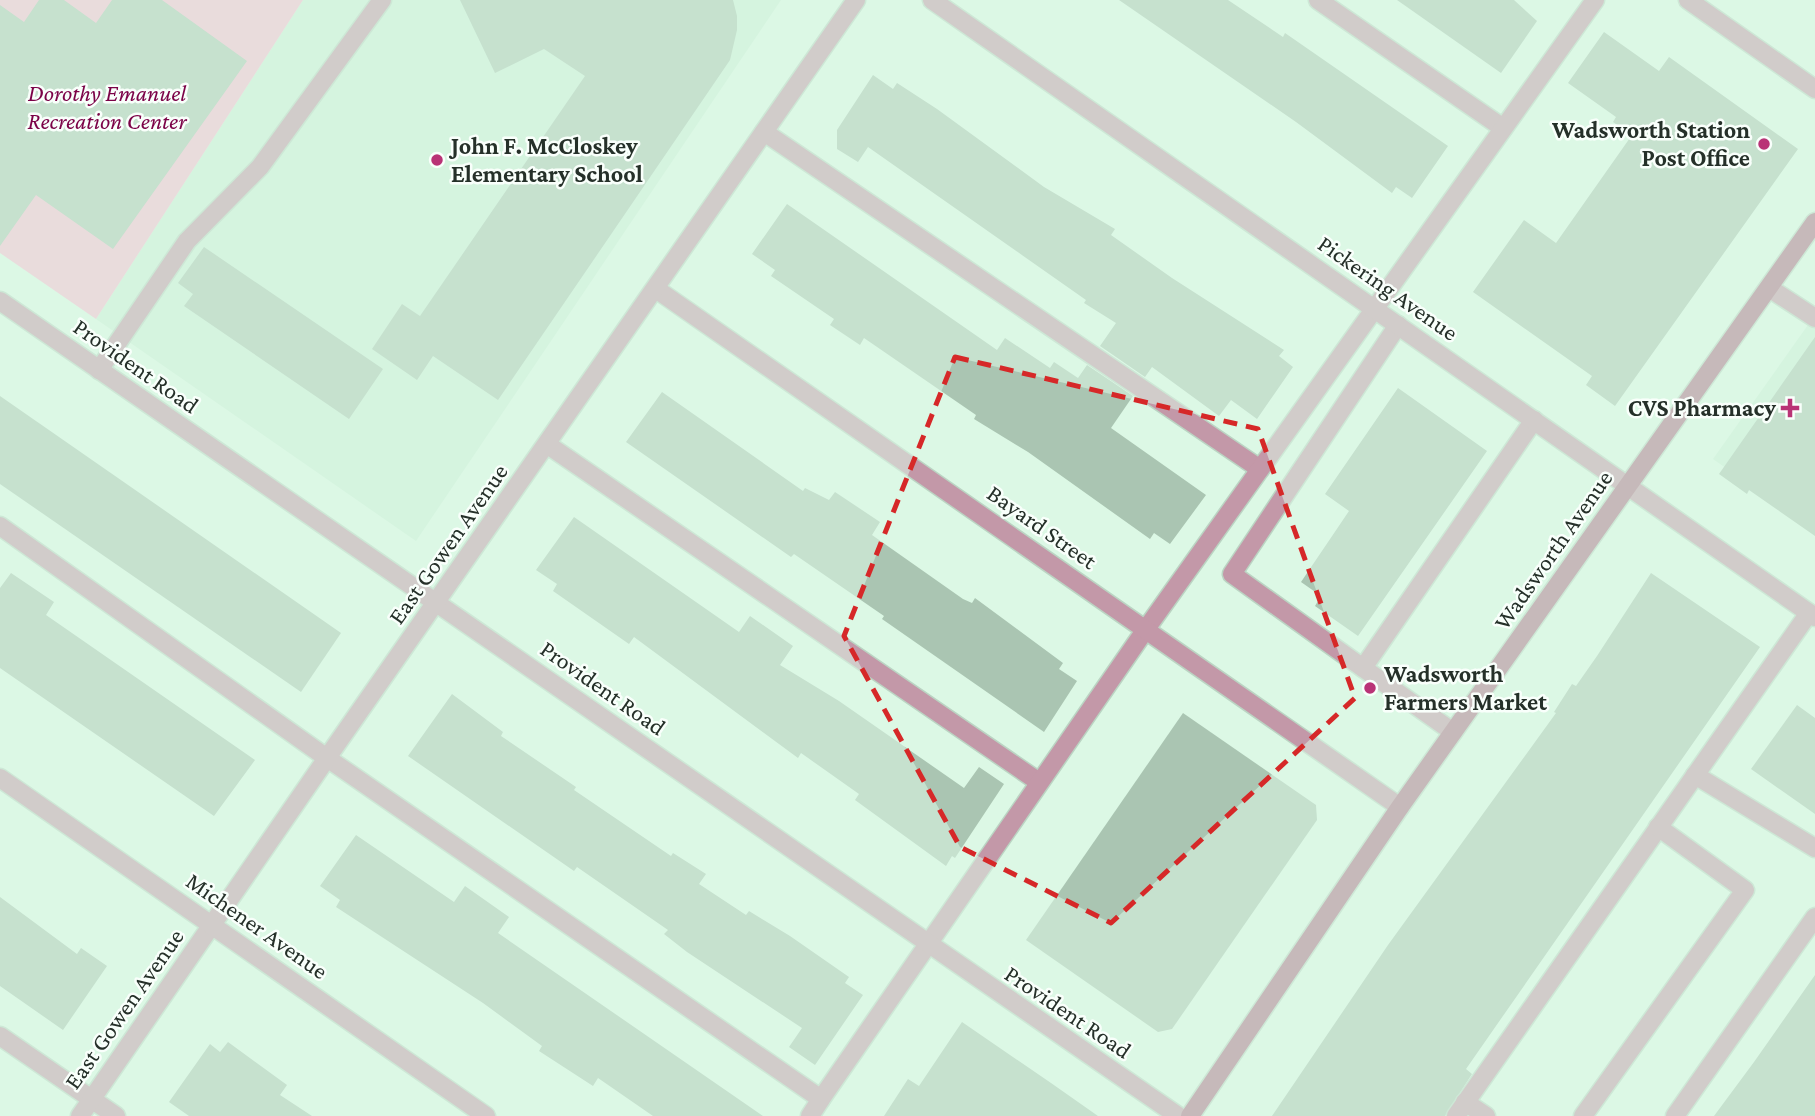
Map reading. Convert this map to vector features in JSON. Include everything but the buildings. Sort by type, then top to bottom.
[{"type":"main road","name":"Wadsworth Avenue","points":[[1190,1116],[1400,807],[1815,222]]},
{"type":"street","points":[[99,370],[187,241],[260,166],[382,0]]},
{"type":"street","name":"East Gowen Avenue","points":[[80,1116],[856,0]]},
{"type":"street","name":"Pickering Avenue","points":[[932,0],[1812,615]]},
{"type":"street","points":[[1318,0],[1503,128]]},
{"type":"street","points":[[810,1116],[926,944],[1146,629],[1595,0]]},
{"type":"street","points":[[1688,0],[1815,89]]},
{"type":"street","points":[[764,132],[1260,469]]},
{"type":"street","points":[[1769,288],[1815,318]]},
{"type":"street","name":"Bayard Street","points":[[656,289],[1400,807]]},
{"type":"street","name":"Provident Road","points":[[0,301],[1178,1116]]},
{"type":"street","points":[[1398,324],[1232,574],[1453,732]]},
{"type":"street","points":[[1363,668],[1534,420]]},
{"type":"street","points":[[548,445],[1039,782]]},
{"type":"street","points":[[0,526],[327,758],[821,1099]]},
{"type":"street","points":[[1486,1116],[1461,1109],[1658,827],[1812,615]]},
{"type":"street","points":[[1695,775],[1815,848]]},
{"type":"street","name":"Michener Avenue","points":[[0,778],[486,1116]]},
{"type":"street","points":[[1583,1116],[1745,890],[1658,827]]},
{"type":"street","points":[[1675,1116],[1815,917]]},
{"type":"street","points":[[0,1036],[116,1116]]},
{"type":"highlighted area","points":[[955,357],[1258,429],[1355,698],[1111,923],[960,847],[844,636]]},
{"type":"shaded area","name":"John F. McCloskey Elementary School","points":[[303,0],[781,0],[416,541],[96,319]]},
{"type":"shaded area","name":"CVS Pharmacy","points":[[1815,315],[1815,531],[1713,459]]},
{"type":"green space","name":"Dorothy Emanuel Recreation Center","points":[[0,0],[303,0],[96,319],[0,253]]},
{"type":"place","name":"Wadsworth Station Post Office","points":[[1764,144]]},
{"type":"place","name":"John F. McCloskey Elementary School","points":[[437,160]]},
{"type":"place","name":"CVS Pharmacy","points":[[1790,408]]},
{"type":"place","name":"Wadsworth Farmers Market","points":[[1370,688]]}]
